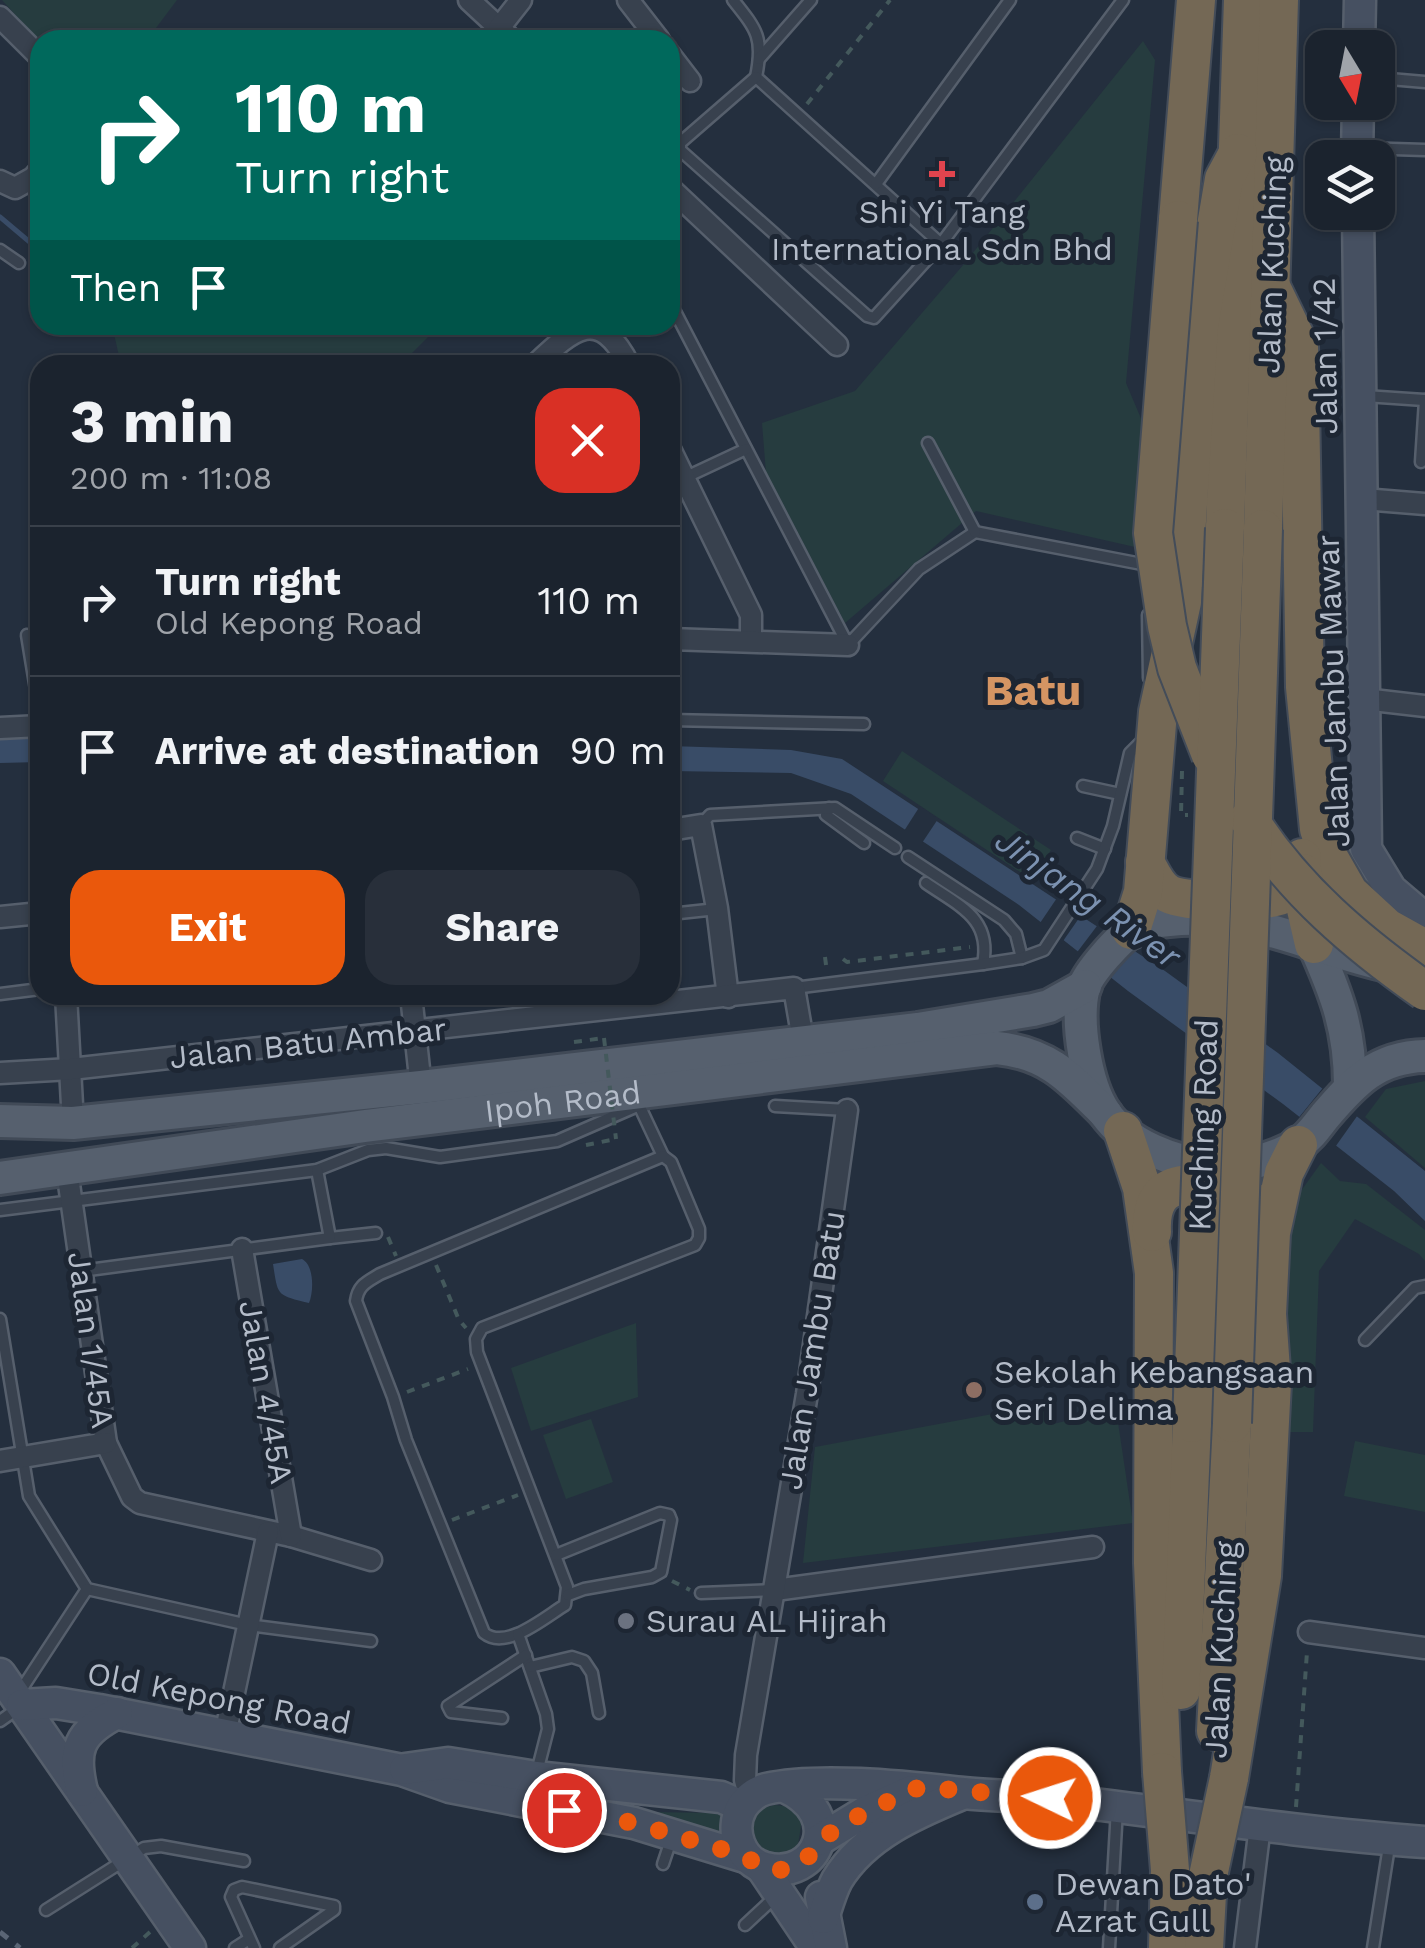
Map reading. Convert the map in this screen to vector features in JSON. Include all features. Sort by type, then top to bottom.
[{"type":"highway","points":[[1196,0],[1153,532],[1167,626],[1177,668],[1218,770],[1258,832],[1311,899],[1377,958],[1425,990]]},
{"type":"highway","name":"Jalan Kuching","points":[[1225,528],[1243,0]]},
{"type":"highway","name":"Jalan Kuching","points":[[1263,530],[1279,0]]},
{"type":"highway","points":[[1129,932],[1143,892],[1146,862],[1149,711],[1182,602],[1199,327],[1224,179],[1238,152]]},
{"type":"highway","points":[[1272,288],[1299,345],[1305,687],[1317,813],[1329,858],[1342,884],[1387,928],[1425,949]]},
{"type":"highway","name":"Kuching Road","points":[[1192,1423],[1225,528]]},
{"type":"highway","name":"Kuching Road","points":[[1232,1424],[1263,530]]},
{"type":"highway","points":[[1305,687],[1294,718],[1305,905],[1314,944]]},
{"type":"highway","points":[[1146,862],[1168,894],[1243,900],[1276,897],[1289,891],[1300,872],[1302,858]]},
{"type":"highway","points":[[1114,1122],[1142,1188],[1152,1240]]},
{"type":"highway","points":[[1268,1314],[1270,1233],[1284,1173],[1305,1140]]},
{"type":"highway","points":[[1168,1948],[1170,1870],[1195,1775],[1262,1576],[1272,1383],[1256,1212],[1244,1194],[1200,1184],[1169,1188],[1151,1212],[1153,1563],[1195,1775],[1208,1876],[1204,1948]]},
{"type":"highway","name":"Jalan Kuching","points":[[1192,1423],[1195,1775]]},
{"type":"highway","name":"Jalan Kuching","points":[[1195,1775],[1232,1424]]},
{"type":"main road","points":[[1425,976],[1256,924],[1216,919],[1168,920],[1129,932],[1087,983],[1082,1027],[1086,1062],[1114,1122],[1167,1156],[1214,1166],[1246,1164],[1305,1140],[1350,1086],[1377,1068],[1412,1056],[1425,1056]]},
{"type":"main road","points":[[1314,944],[1342,1008],[1350,1051],[1350,1086]]},
{"type":"main road","name":"Ipoh Road","points":[[0,1124],[74,1123],[421,1087],[1004,1016],[1048,1006],[1087,983]]},
{"type":"main road","name":"Ipoh Road","points":[[0,1178],[70,1185],[684,1084],[753,1085],[1007,1049],[1046,1061],[1114,1122]]},
{"type":"street","points":[[469,0],[501,30]]},
{"type":"street","points":[[507,30],[521,0]]},
{"type":"street","points":[[628,0],[650,30]]},
{"type":"street","points":[[1359,30],[1360,0]]},
{"type":"street","points":[[0,17],[30,47]]},
{"type":"street","points":[[680,68],[690,82]]},
{"type":"street","points":[[0,181],[15,188],[30,177]]},
{"type":"street","points":[[680,197],[837,345]]},
{"type":"street","name":"Jalan 1/42","points":[[1358,230],[1363,499]]},
{"type":"street","points":[[547,355],[570,335]]},
{"type":"street","points":[[681,487],[751,615],[751,640]]},
{"type":"street","points":[[1363,499],[1425,504]]},
{"type":"street","name":"Jalan Jambu Mawar","points":[[1363,499],[1366,849],[1391,890],[1425,919]]},
{"type":"street","points":[[680,638],[848,645]]},
{"type":"street","points":[[1364,700],[1425,706]]},
{"type":"street","points":[[0,728],[30,726]]},
{"type":"street","points":[[680,828],[701,825],[718,908],[728,996]]},
{"type":"street","points":[[0,917],[30,914]]},
{"type":"street","points":[[794,988],[804,1040]]},
{"type":"street","name":"Jalan Batu Ambar","points":[[680,1002],[794,988]]},
{"type":"street","points":[[67,1005],[74,1123]]},
{"type":"street","points":[[412,1005],[421,1087]]},
{"type":"street","name":"Jalan Batu Ambar","points":[[0,1072],[71,1070],[650,1005]]},
{"type":"street","name":"Jalan Jambu Batu","points":[[746,1802],[746,1755],[775,1590],[847,1110]]},
{"type":"street","name":"Jalan 1/45A","points":[[70,1185],[106,1443],[126,1487],[140,1503],[290,1536],[371,1560]]},
{"type":"street","name":"Jalan 4/45A","points":[[242,1248],[290,1536]]},
{"type":"street","points":[[0,1461],[106,1443]]},
{"type":"street","points":[[225,1734],[268,1532]]},
{"type":"street","points":[[775,1590],[1093,1547]]},
{"type":"street","points":[[1309,1632],[1425,1648]]},
{"type":"street","points":[[10,1699],[82,1792],[190,1948]]},
{"type":"street","name":"Old Kepong Road","points":[[10,1699],[117,1713],[402,1770],[448,1763],[634,1823],[668,1850],[762,1872]]},
{"type":"street","points":[[82,1792],[76,1757],[80,1744],[100,1722],[117,1713]]},
{"type":"street","points":[[746,1755],[764,1780],[804,1795],[813,1804],[819,1820],[823,1918],[832,1948]]},
{"type":"street","points":[[762,1872],[784,1870],[805,1862],[818,1844],[865,1812],[920,1787]]},
{"type":"street","points":[[816,1948],[738,1840],[736,1823],[746,1802],[762,1790],[920,1787],[1050,1798],[1260,1826],[1425,1842]]},
{"type":"street","name":"Old Kepong Road","points":[[533,1790],[722,1797],[746,1802]]},
{"type":"street","points":[[823,1918],[838,1880],[863,1850],[910,1816],[964,1793]]},
{"type":"street","points":[[1245,1948],[1260,1826]]},
{"type":"lane","points":[[733,0],[757,29],[760,59],[756,78],[680,142],[680,150],[867,316],[874,318],[941,244],[1123,0]]},
{"type":"lane","points":[[760,59],[811,0]]},
{"type":"lane","points":[[876,184],[1010,0]]},
{"type":"lane","points":[[756,78],[941,244]]},
{"type":"lane","points":[[1395,79],[1425,82]]},
{"type":"lane","points":[[1395,151],[1425,150]]},
{"type":"lane","points":[[0,250],[19,264]]},
{"type":"lane","points":[[680,321],[848,645],[918,569],[976,532],[1146,565],[1148,584]]},
{"type":"lane","points":[[1361,396],[1424,400],[1421,462]]},
{"type":"lane","points":[[928,443],[976,532]]},
{"type":"lane","points":[[681,487],[746,449]]},
{"type":"lane","points":[[794,988],[984,964],[1044,950],[1097,869],[1130,753],[1149,711],[1148,601]]},
{"type":"lane","points":[[27,635],[30,653]]},
{"type":"lane","points":[[680,720],[864,724]]},
{"type":"lane","points":[[1082,786],[1120,794]]},
{"type":"lane","points":[[829,808],[826,815],[864,843]]},
{"type":"lane","points":[[701,825],[710,815],[834,808],[896,848]]},
{"type":"lane","points":[[1077,838],[1104,849]]},
{"type":"lane","points":[[908,857],[1004,920],[1016,934],[1022,958]]},
{"type":"lane","points":[[926,884],[978,922],[986,946],[984,964]]},
{"type":"lane","points":[[680,913],[718,908]]},
{"type":"lane","points":[[0,994],[30,990]]},
{"type":"lane","points":[[0,1210],[70,1185],[317,1170],[366,1138],[386,1148],[440,1157],[557,1141],[684,1084]]},
{"type":"lane","points":[[638,1106],[663,1156],[671,1162],[700,1238],[695,1245],[482,1328],[476,1339],[568,1595],[565,1605],[518,1634],[498,1640],[484,1633],[406,1440],[356,1301],[361,1285],[663,1156]]},
{"type":"lane","points":[[775,1106],[847,1110]]},
{"type":"lane","points":[[317,1170],[330,1238]]},
{"type":"lane","points":[[81,1271],[376,1233]]},
{"type":"lane","points":[[1365,1340],[1415,1288],[1425,1286]]},
{"type":"lane","points":[[0,1319],[29,1496],[87,1590],[248,1625],[371,1641]]},
{"type":"lane","points":[[556,1555],[660,1513],[671,1520],[661,1572],[568,1595]]},
{"type":"lane","points":[[10,1699],[87,1590]]},
{"type":"lane","points":[[702,1593],[775,1590]]},
{"type":"lane","points":[[518,1634],[548,1729],[533,1790]]},
{"type":"lane","points":[[502,1718],[452,1712],[448,1706],[528,1660],[584,1661],[592,1673],[599,1713]]},
{"type":"lane","points":[[1109,1948],[1117,1808]]},
{"type":"lane","points":[[1373,1948],[1390,1839]]},
{"type":"lane","points":[[46,1910],[144,1848],[160,1846],[244,1860]]},
{"type":"lane","points":[[745,1925],[762,1872]]},
{"type":"lane","points":[[234,1948],[252,1944],[231,1897],[234,1890],[242,1887],[334,1906],[334,1910],[280,1948]]},
{"type":"path","points":[[798,115],[890,0]]},
{"type":"path","points":[[843,959],[847,962],[970,947]]},
{"type":"path","points":[[826,957],[826,965]]},
{"type":"path","points":[[564,1044],[604,1038],[616,1139],[573,1148]]},
{"type":"path","points":[[376,1233],[386,1232],[401,1266]]},
{"type":"path","points":[[431,1254],[460,1320],[476,1339]]},
{"type":"path","points":[[393,1397],[482,1364]]},
{"type":"path","points":[[442,1524],[532,1489]]},
{"type":"path","points":[[661,1572],[681,1589],[702,1593]]},
{"type":"path","points":[[1295,1829],[1309,1632]]},
{"type":"path","points":[[132,1948],[154,1929]]},
{"type":"green space","points":[[2,0],[177,0],[154,30],[30,31]]},
{"type":"green space","points":[[1143,41],[1155,60],[1126,383],[1145,428],[1135,547],[976,511],[845,623],[766,473],[762,423],[855,391],[964,264]]},
{"type":"green space","points":[[114,335],[430,335],[410,355],[119,355]]},
{"type":"green space","points":[[902,751],[1051,850],[1032,880],[883,781]]},
{"type":"green space","points":[[1425,1081],[1425,1168],[1365,1117],[1386,1089]]},
{"type":"green space","points":[[1321,1163],[1340,1181],[1366,1184],[1425,1230],[1425,1261],[1355,1219],[1319,1271],[1313,1432],[1288,1432],[1288,1209]]},
{"type":"green space","points":[[636,1323],[638,1397],[531,1431],[511,1368]]},
{"type":"green space","points":[[1051,1403],[1053,1424],[1116,1409],[1133,1523],[803,1563],[815,1447]]},
{"type":"green space","points":[[591,1419],[613,1482],[566,1499],[543,1435]]},
{"type":"green space","points":[[1355,1441],[1425,1455],[1425,1512],[1344,1496]]},
{"type":"green space","points":[[775,1805],[793,1807],[802,1820],[798,1845],[789,1854],[761,1854],[746,1828],[754,1810]]},
{"type":"green space","points":[[646,1812],[723,1813],[719,1841]]},
{"type":"water","points":[[30,735],[30,762],[0,763],[0,736]]},
{"type":"water","points":[[680,746],[791,750],[842,759],[1165,971],[1278,1053],[1425,1171],[1425,1221],[1394,1191],[1283,1104],[1128,991],[1019,905],[851,794],[791,773],[680,771]]},
{"type":"water","points":[[302,1259],[312,1279],[309,1303],[281,1292],[273,1264]]},
{"type":"pier","points":[[920,806],[938,819],[922,843],[904,831]]},
{"type":"pier","points":[[1059,895],[1084,911],[1061,944],[1038,926]]},
{"type":"pier","points":[[1100,922],[1126,939],[1107,980],[1075,955]]},
{"type":"pier","points":[[1326,1084],[1360,1112],[1333,1150],[1296,1121]]},
{"type":"waterway","points":[[0,217],[30,242]]},
{"type":"railway","points":[[0,1932],[20,1948]]},
{"type":"place","name":"Shi Yi Tang International Sdn Bhd","points":[[942,174]]},
{"type":"place","name":"Sekolah Kebangsaan Seri Delima","points":[[974,1390]]},
{"type":"place","name":"Surau AL Hijrah","points":[[626,1621]]},
{"type":"place","name":"Dewan Dato' Azrat Gull","points":[[1035,1902]]},
{"type":"district","name":"Batu","points":[[1033,690]]},
{"type":"route","points":[[564,1810],[634,1823],[745,1856],[762,1868],[784,1870],[805,1862],[819,1840],[865,1812],[920,1787],[1050,1798]]},
{"type":"water label","name":"Jinjang River","points":[[1088,898]]}]
